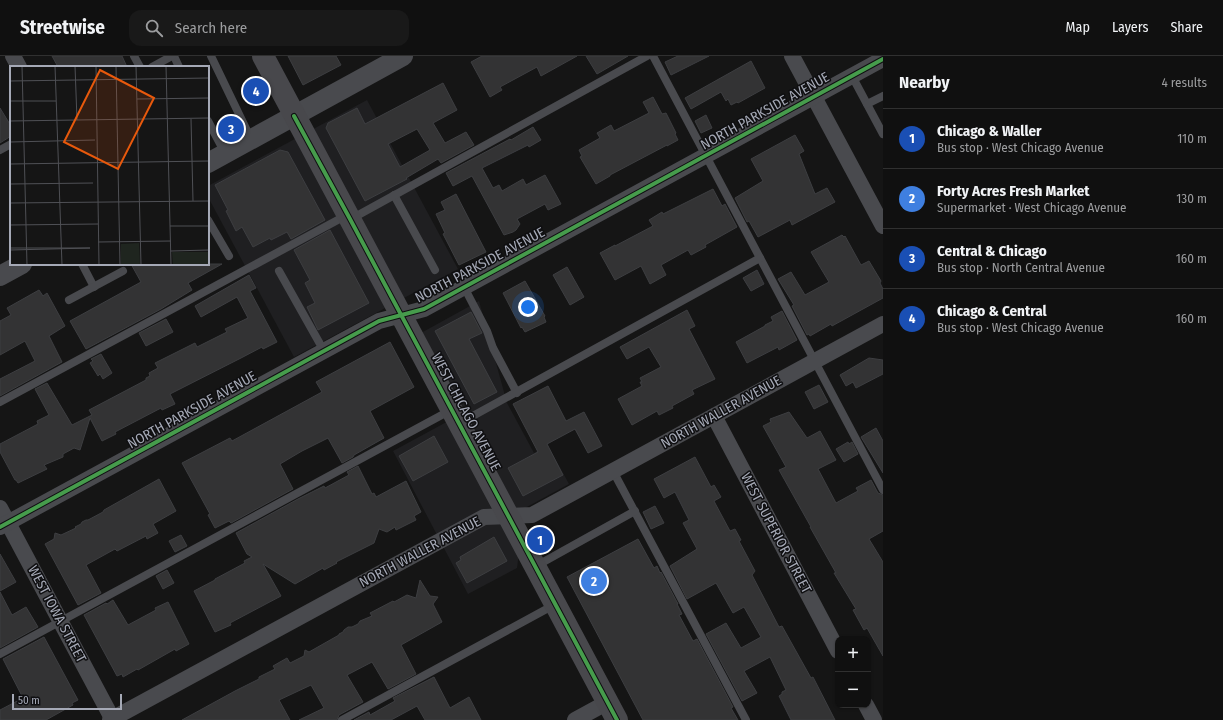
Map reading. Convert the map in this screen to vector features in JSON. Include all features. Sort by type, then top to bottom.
[{"type":"main road","name":"WEST CHICAGO AVENUE","points":[[263,56],[613,711]]},
{"type":"street","points":[[13,56],[18,66]]},
{"type":"street","points":[[209,162],[402,56]]},
{"type":"street","points":[[792,56],[883,226]]},
{"type":"street","name":"NORTH PARKSIDE AVENUE","points":[[4,525],[379,321],[424,309],[883,59]]},
{"type":"street","points":[[0,276],[20,265]]},
{"type":"street","name":"NORTH WALLER AVENUE","points":[[112,720],[484,517],[532,515],[883,324]]},
{"type":"street","name":"WEST SUPERIOR STREET","points":[[714,416],[835,645]]},
{"type":"street","name":"WEST IOWA STREET","points":[[0,508],[4,525],[60,621],[112,720]]},
{"type":"street","points":[[868,708],[874,720]]},
{"type":"street","points":[[575,720],[613,711]]},
{"type":"lane","points":[[134,56],[139,66]]},
{"type":"lane","points":[[154,66],[173,56],[179,66]]},
{"type":"lane","points":[[211,56],[251,139]]},
{"type":"lane","points":[[0,402],[349,217],[394,195],[647,56]]},
{"type":"lane","points":[[653,56],[883,490]]},
{"type":"lane","points":[[852,76],[883,134]]},
{"type":"lane","points":[[867,104],[883,96]]},
{"type":"lane","points":[[209,123],[225,153]]},
{"type":"lane","points":[[0,150],[10,145]]},
{"type":"lane","points":[[394,195],[435,270]]},
{"type":"lane","points":[[209,222],[229,256]]},
{"type":"lane","points":[[0,654],[60,621],[456,417],[517,392],[760,258]]},
{"type":"lane","points":[[83,265],[94,287]]},
{"type":"lane","points":[[69,300],[123,271]]},
{"type":"lane","points":[[279,271],[324,351]]},
{"type":"lane","points":[[464,287],[487,331],[493,348],[517,392]]},
{"type":"lane","points":[[613,471],[746,720]]},
{"type":"lane","points":[[536,566],[635,511]]},
{"type":"lane","points":[[342,720],[556,604]]},
{"type":"shaded area","points":[[367,100],[458,269],[294,357],[209,199],[209,185]]},
{"type":"shaded area","points":[[479,301],[507,403],[534,453],[542,448],[550,449],[569,484],[525,508],[517,568],[468,594],[393,451],[465,412],[421,333]]},
{"type":"building","points":[[52,56],[122,56],[127,66],[57,66]]},
{"type":"building","points":[[288,56],[336,56],[341,65],[303,85]]},
{"type":"building","points":[[482,56],[577,56],[541,76],[537,67],[500,87],[502,90],[490,97],[471,62]]},
{"type":"building","points":[[586,56],[628,56],[597,74]]},
{"type":"building","points":[[678,56],[709,56],[671,75],[665,62]]},
{"type":"building","points":[[751,61],[765,88],[738,103],[737,102],[731,105],[728,99],[726,101],[721,92],[691,109],[685,98]]},
{"type":"building","points":[[443,83],[457,110],[433,123],[445,143],[466,132],[474,145],[441,163],[438,159],[406,178],[407,179],[365,201],[326,128],[328,123],[357,108],[365,124]],"holes":[[[417,129],[430,150],[400,167],[388,144]]]},
{"type":"building","points":[[653,97],[662,114],[666,113],[678,140],[610,175],[596,184],[580,157],[582,156],[579,150],[600,138],[597,133],[611,125],[614,131],[649,113],[643,102]]},
{"type":"building","points":[[0,108],[10,124],[10,137],[0,143]]},
{"type":"building","points":[[706,115],[712,128],[701,133],[695,121]]},
{"type":"building","points":[[533,127],[541,140],[482,168],[493,188],[499,185],[502,191],[523,179],[526,185],[545,175],[561,204],[548,210],[545,204],[517,219],[520,224],[516,230],[504,235],[472,176],[453,186],[446,173],[510,139],[511,140]]},
{"type":"building","points":[[795,135],[804,151],[799,154],[815,194],[827,188],[835,202],[792,225],[790,220],[758,237],[749,221],[747,222],[735,198],[763,181],[751,159]]},
{"type":"building","points":[[280,150],[288,152],[325,220],[291,239],[287,232],[271,240],[270,238],[253,247],[242,227],[236,231],[226,211],[228,210],[215,185]]},
{"type":"building","points":[[713,189],[722,206],[725,204],[737,227],[705,245],[706,247],[691,255],[688,250],[661,265],[666,275],[650,284],[641,266],[615,280],[600,253],[653,226],[649,220],[662,212],[663,214]]},
{"type":"building","points":[[456,194],[486,252],[459,265],[443,234],[445,233],[436,214],[445,210],[441,202]]},
{"type":"building","points":[[330,230],[369,303],[318,330],[307,307],[315,303],[305,283],[310,280],[294,250]]},
{"type":"building","points":[[842,235],[844,237],[845,236],[861,265],[869,261],[881,281],[880,283],[883,289],[883,298],[832,326],[831,324],[810,336],[809,334],[807,335],[792,306],[794,305],[778,279],[791,272],[805,295],[829,282],[811,252]]},
{"type":"building","points":[[222,264],[188,283],[192,290],[161,309],[86,349],[70,321],[141,282],[132,265]]},
{"type":"building","points":[[567,267],[584,297],[570,305],[553,275]]},
{"type":"building","points":[[757,270],[764,284],[751,291],[743,278]]},
{"type":"building","points":[[249,275],[256,288],[250,291],[277,342],[263,349],[262,347],[170,394],[175,404],[162,410],[161,408],[115,432],[116,434],[102,441],[90,418],[80,450],[74,448],[63,454],[63,457],[44,465],[47,469],[18,483],[15,480],[0,452],[0,444],[38,424],[37,421],[49,415],[35,389],[47,383],[72,425],[92,415],[89,410],[146,380],[146,378],[150,376],[149,373],[158,368],[155,363],[195,343],[197,347],[227,332],[225,329],[248,318],[237,297],[201,317],[195,306]]},
{"type":"building","points":[[525,281],[545,316],[546,322],[525,332],[522,327],[521,328],[503,293]]},
{"type":"building","points":[[39,290],[43,296],[47,293],[65,326],[49,336],[62,362],[0,396],[0,379],[35,361],[25,341],[0,355],[0,321],[11,315],[7,308]]},
{"type":"building","points":[[687,310],[695,326],[689,329],[715,379],[692,390],[694,394],[672,406],[673,408],[659,415],[657,411],[632,425],[618,399],[642,386],[640,378],[661,367],[649,347],[627,359],[620,347]]},
{"type":"building","points":[[782,311],[797,340],[779,350],[778,347],[747,363],[736,342],[773,321],[771,317]]},
{"type":"building","points":[[471,312],[482,333],[469,339],[497,392],[474,404],[435,331]]},
{"type":"building","points":[[166,319],[173,332],[146,346],[139,333]]},
{"type":"building","points":[[390,342],[414,387],[370,411],[384,438],[342,463],[328,438],[302,451],[280,464],[293,489],[231,523],[229,521],[215,528],[208,515],[210,514],[182,463],[230,438],[232,441],[322,392],[316,382]]},
{"type":"building","points":[[101,354],[112,373],[103,379],[100,374],[98,376],[90,363],[93,361],[91,359]]},
{"type":"building","points":[[869,358],[883,360],[883,374],[856,388],[853,382],[846,386],[840,375]]},
{"type":"building","points":[[819,385],[828,402],[814,409],[805,392]]},
{"type":"building","points":[[548,386],[566,421],[584,412],[602,446],[588,453],[575,429],[547,444],[563,475],[523,496],[508,468],[538,452],[513,404]]},
{"type":"building","points":[[789,412],[807,438],[820,431],[836,460],[818,469],[836,503],[858,491],[856,488],[871,480],[878,493],[883,495],[883,531],[869,539],[883,562],[883,656],[867,628],[864,630],[853,610],[856,609],[834,573],[836,573],[779,470],[786,467],[763,426],[771,422],[770,419]]},
{"type":"building","points":[[876,428],[883,441],[883,473],[861,437]]},
{"type":"building","points":[[434,436],[448,462],[413,481],[399,456]]},
{"type":"building","points":[[848,442],[849,444],[852,442],[858,454],[844,462],[836,449]]},
{"type":"building","points":[[695,457],[711,487],[714,485],[721,497],[714,501],[730,531],[735,529],[741,540],[739,541],[755,571],[752,575],[779,627],[782,626],[811,678],[813,677],[835,720],[791,720],[779,696],[786,690],[770,657],[744,671],[757,693],[742,701],[706,634],[726,623],[741,648],[761,637],[744,607],[733,613],[716,583],[687,599],[670,566],[697,549],[683,523],[689,520],[675,492],[664,498],[654,479]]},
{"type":"building","points":[[358,466],[372,494],[374,493],[376,497],[406,481],[421,512],[414,516],[416,520],[396,530],[395,527],[387,532],[379,529],[374,543],[336,562],[337,563],[324,570],[323,568],[295,584],[263,564],[281,596],[230,623],[231,625],[215,632],[194,591],[245,563],[244,561],[252,557],[247,554],[236,533],[298,499],[324,486],[325,488],[349,475],[347,472]]},
{"type":"building","points":[[159,479],[176,511],[153,524],[158,533],[147,539],[146,536],[117,551],[115,549],[86,565],[101,593],[78,605],[45,544],[54,539],[55,533],[61,535],[76,528],[75,527],[82,522],[103,512],[104,510]]},
{"type":"building","points":[[655,506],[664,523],[651,529],[643,512]]},
{"type":"building","points":[[181,535],[187,546],[175,552],[169,541]]},
{"type":"building","points":[[494,537],[507,561],[467,583],[456,563],[461,560],[460,557]]},
{"type":"building","points":[[638,539],[654,568],[657,566],[660,573],[661,572],[678,604],[682,614],[679,615],[693,641],[697,639],[733,707],[731,708],[738,720],[643,720],[567,577]]},
{"type":"building","points":[[0,554],[16,582],[0,591]]},
{"type":"building","points":[[167,570],[174,583],[163,589],[156,576]]},
{"type":"building","points":[[420,580],[430,596],[438,597],[433,604],[442,622],[401,645],[416,674],[388,689],[372,662],[347,675],[363,702],[339,715],[337,720],[299,720],[324,708],[311,685],[279,700],[290,720],[182,720],[259,679],[259,677],[275,669],[273,666],[287,658],[290,663],[304,656],[305,650],[309,652],[339,635],[348,627],[352,627],[360,621],[372,616],[370,613],[393,601],[394,602],[407,595],[416,598]]},
{"type":"building","points":[[0,592],[12,615],[26,607],[38,627],[0,648]]},
{"type":"building","points":[[113,600],[128,625],[156,610],[155,608],[168,602],[189,644],[176,651],[175,649],[123,677],[122,674],[117,676],[84,615]]},
{"type":"building","points":[[44,637],[78,700],[72,703],[73,705],[46,720],[0,720],[0,710],[23,698],[3,659]]},
{"type":"building","points":[[434,677],[450,708],[469,697],[481,720],[425,720],[417,706],[391,720],[354,720],[369,712],[370,715],[395,701],[393,698]]},
{"type":"cycle path","points":[[0,527],[379,321],[424,309],[883,59]]},
{"type":"cycle path","points":[[294,116],[617,720]]},
{"type":"place","name":"Chicago & Central","points":[[256,91]]},
{"type":"place","name":"Central & Chicago","points":[[231,129]]},
{"type":"place","name":"Chicago & Waller","points":[[540,540]]},
{"type":"place","name":"Forty Acres Fresh Market","points":[[594,581]]}]
